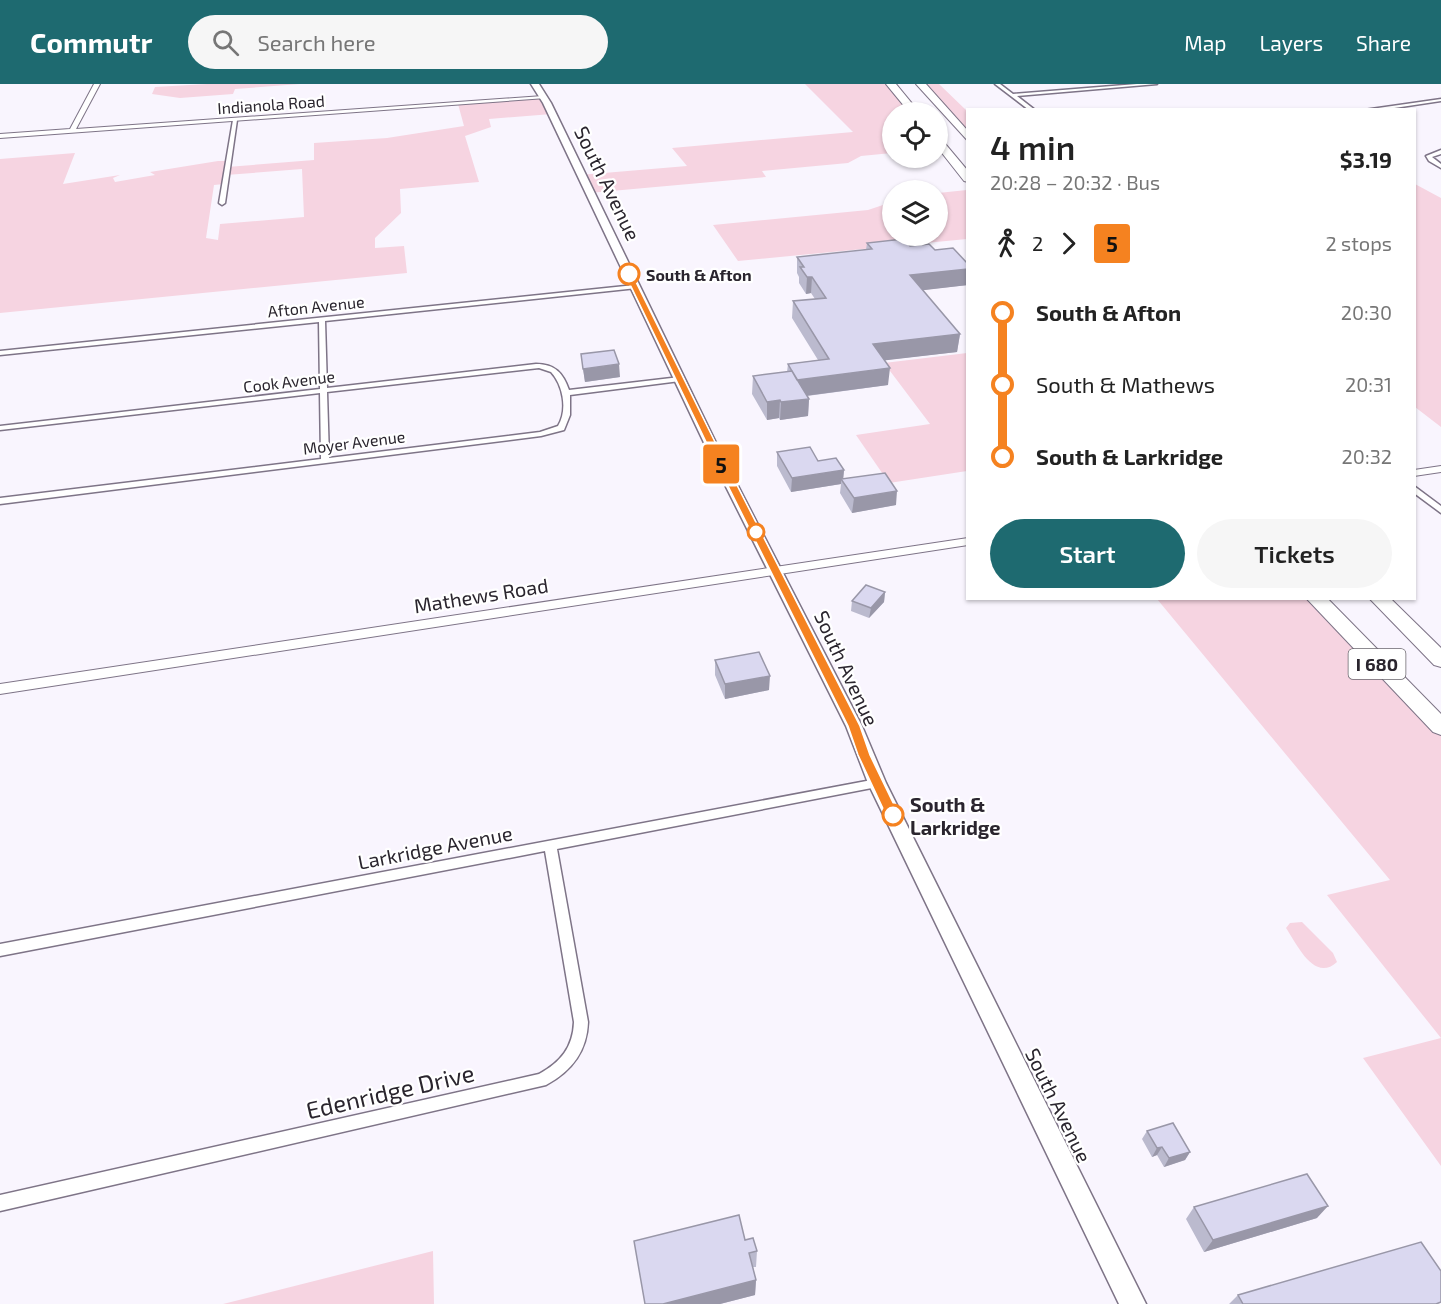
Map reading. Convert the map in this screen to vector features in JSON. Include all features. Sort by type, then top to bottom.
[{"type":"highway","points":[[891,84],[906,102]]},
{"type":"highway","points":[[921,84],[966,136]]},
{"type":"highway","points":[[948,154],[966,177]]},
{"type":"highway","name":"I 680","points":[[1317,600],[1441,728]]},
{"type":"highway","name":"I 680","points":[[1380,600],[1441,660]]},
{"type":"main road","name":"South Avenue","points":[[539,91],[854,726],[877,783],[1133,1304]]},
{"type":"street","points":[[72,131],[97,84]]},
{"type":"street","points":[[997,84],[1030,108]]},
{"type":"street","points":[[1013,95],[1155,84]]},
{"type":"street","name":"Indianola Road","points":[[0,136],[235,120],[539,91]]},
{"type":"street","points":[[1381,108],[1441,100]]},
{"type":"street","points":[[222,203],[235,120]]},
{"type":"street","points":[[1441,152],[1430,156],[1430,159],[1441,166]]},
{"type":"street","name":"Afton Avenue","points":[[0,353],[635,287]]},
{"type":"street","points":[[322,319],[325,460]]},
{"type":"street","name":"Cook Avenue","points":[[0,428],[536,366],[549,367],[558,374],[566,393]]},
{"type":"street","points":[[566,393],[680,379]]},
{"type":"street","name":"Moyer Avenue","points":[[0,501],[553,431],[565,424],[566,393]]},
{"type":"street","points":[[1416,473],[1441,469]]},
{"type":"street","points":[[1416,490],[1441,510]]},
{"type":"street","name":"Mathews Road","points":[[0,689],[966,541]]},
{"type":"street","name":"Larkridge Avenue","points":[[0,950],[877,783]]},
{"type":"street","name":"Edenridge Drive","points":[[0,1203],[529,1083],[554,1074],[569,1060],[578,1046],[581,1022],[550,845]]},
{"type":"shaded area","points":[[207,84],[300,84],[235,89],[233,94],[180,98],[152,94],[155,87]]},
{"type":"shaded area","points":[[805,84],[891,84],[906,102],[882,102],[882,154],[861,156],[848,163],[762,171],[766,177],[589,193],[580,175],[687,166],[672,148],[853,132]]},
{"type":"shaded area","points":[[921,84],[939,84],[966,110],[966,137],[948,116],[948,102],[936,102]]},
{"type":"shaded area","points":[[543,98],[552,114],[489,119],[491,127],[465,136],[479,182],[400,189],[401,213],[375,238],[375,248],[404,246],[407,273],[0,313],[0,159],[75,153],[63,184],[120,175],[113,178],[115,182],[155,175],[150,172],[218,161],[228,161],[227,167],[314,160],[314,143],[387,138],[464,126],[458,104]],"holes":[[[302,169],[304,217],[220,224],[218,240],[206,238],[214,185],[224,184],[226,175]]]},
{"type":"shaded area","points":[[1416,185],[1441,198],[1441,427],[1416,408]]},
{"type":"shaded area","points":[[966,190],[966,239],[948,241],[948,192]]},
{"type":"shaded area","points":[[882,205],[882,246],[894,246],[738,261],[713,225],[868,210]]},
{"type":"shaded area","points":[[966,353],[966,471],[889,483],[856,435],[930,424],[884,363]]},
{"type":"shaded area","points":[[1158,600],[1316,600],[1441,727],[1441,1038],[1327,895],[1390,880]]},
{"type":"shaded area","points":[[1302,922],[1333,953],[1337,962],[1329,967],[1321,968],[1307,959],[1286,928],[1290,923]]},
{"type":"shaded area","points":[[1441,1038],[1441,1166],[1363,1058]]},
{"type":"shaded area","points":[[433,1251],[434,1304],[223,1304]]},
{"type":"building","points":[[882,241],[882,246],[931,246],[935,250],[953,248],[966,262],[966,269],[910,275],[960,334],[873,344],[890,368],[797,380],[788,364],[829,359],[793,301],[826,298],[812,277],[807,277],[797,257],[872,249],[867,243]]},
{"type":"building","points":[[614,350],[619,364],[583,369],[581,354]]},
{"type":"building","points":[[792,371],[809,399],[767,402],[753,376]]},
{"type":"building","points":[[810,447],[818,461],[836,458],[844,470],[792,478],[777,452]]},
{"type":"building","points":[[885,473],[897,491],[854,498],[841,479]]},
{"type":"building","points":[[866,585],[885,592],[871,608],[852,601]]},
{"type":"building","points":[[759,652],[770,676],[725,684],[715,660]]},
{"type":"building","points":[[1173,1123],[1190,1152],[1169,1158],[1162,1147],[1157,1148],[1147,1131]]},
{"type":"building","points":[[1307,1174],[1328,1206],[1213,1240],[1194,1207]]},
{"type":"building","points":[[739,1215],[745,1240],[753,1238],[757,1251],[749,1253],[756,1280],[663,1304],[645,1304],[634,1241]]},
{"type":"building","points":[[1421,1242],[1441,1271],[1441,1302],[1436,1304],[1243,1304],[1238,1295]]},
{"type":"bus line","name":"5","points":[[629,274],[713,448],[854,726],[864,755],[893,815]]},
{"type":"place","name":"South & Afton","points":[[629,274]]},
{"type":"place","name":"South & Larkridge","points":[[893,815]]}]
